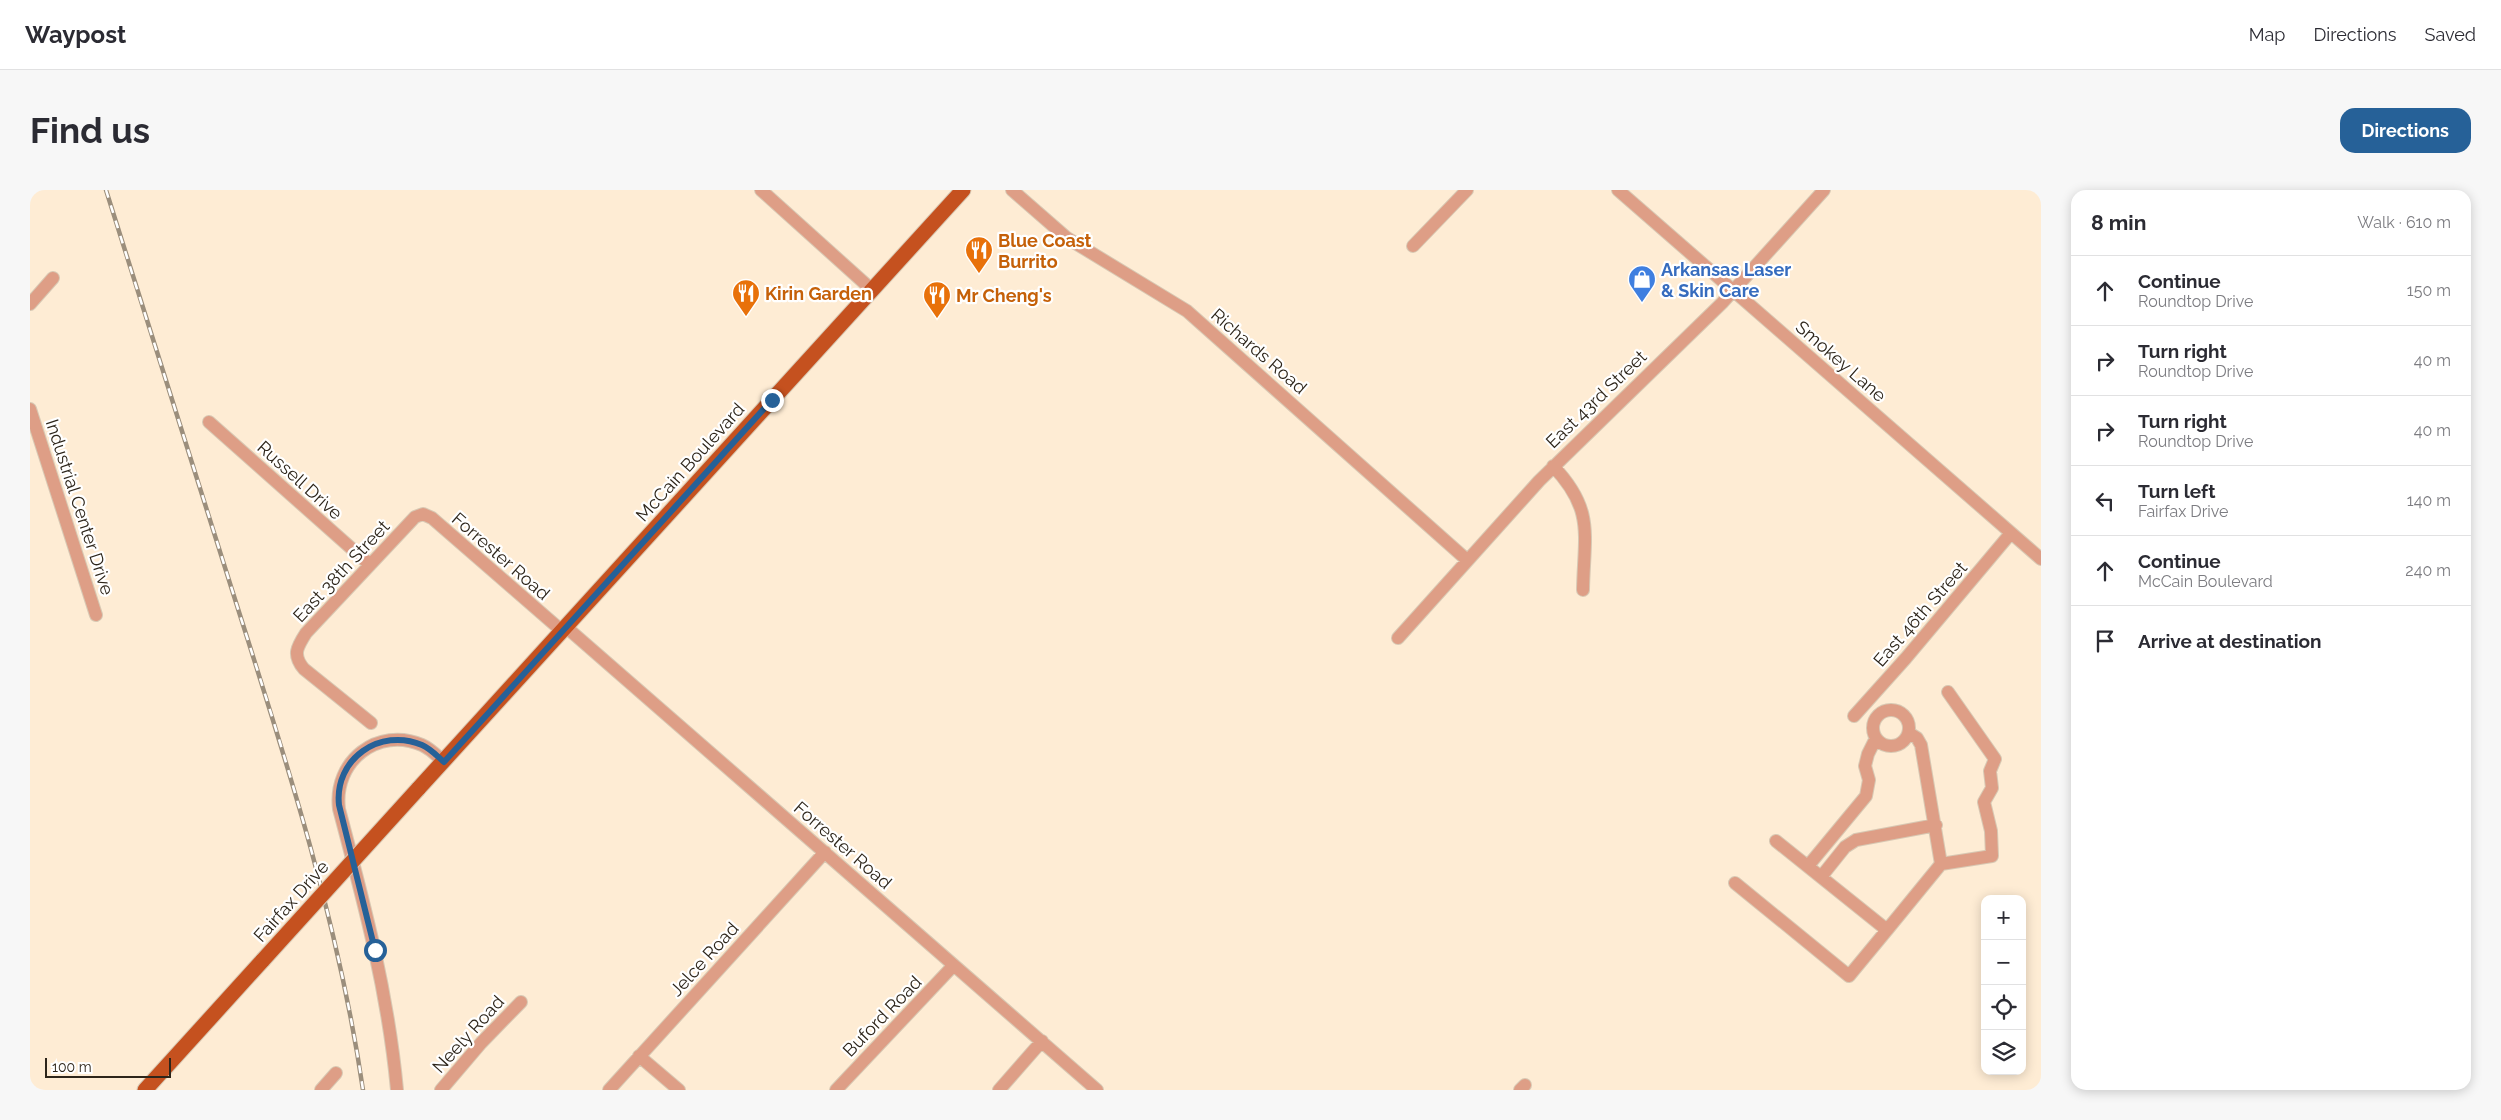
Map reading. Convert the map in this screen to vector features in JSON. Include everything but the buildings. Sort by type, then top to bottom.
[{"type":"main road","name":"McCain Boulevard","points":[[564,629],[962,190]]},
{"type":"main road","name":"Fairfax Drive","points":[[145,1090],[564,629]]},
{"type":"street","points":[[761,190],[871,289]]},
{"type":"street","name":"Richards Road","points":[[1012,190],[1075,243],[1187,311],[1467,560]]},
{"type":"street","points":[[1413,246],[1467,190]]},
{"type":"street","name":"Smokey Lane","points":[[1618,190],[2041,559]]},
{"type":"street","name":"East 43rd Street","points":[[1398,638],[1552,466],[1734,291],[1824,190]]},
{"type":"street","points":[[30,304],[53,278]]},
{"type":"street","name":"Industrial Center Drive","points":[[30,409],[96,615]]},
{"type":"street","name":"Russell Drive","points":[[209,422],[369,564]]},
{"type":"street","points":[[1552,466],[1572,488],[1581,505],[1586,532],[1583,590]]},
{"type":"street","name":"Forrester Road","points":[[415,517],[423,514],[432,518],[825,852],[953,966],[1097,1090]]},
{"type":"street","name":"East 38th Street","points":[[371,723],[304,669],[296,659],[296,650],[306,633],[415,517]]},
{"type":"street","name":"East 46th Street","points":[[1878,717],[1861,708],[2011,533]]},
{"type":"street","points":[[1735,883],[1849,976],[1940,864],[1992,856],[1991,831],[1984,802],[1992,788],[1990,771],[1995,758],[1948,692]]},
{"type":"street","points":[[1894,711],[1904,716],[1909,727],[1908,733],[1902,742],[1892,746],[1881,743],[1876,738],[1873,730],[1878,717],[1894,711]]},
{"type":"street","points":[[1908,733],[1917,738],[1921,745],[1936,825],[1940,864]]},
{"type":"street","points":[[1808,866],[1866,796],[1869,780],[1865,766],[1868,754],[1876,738]]},
{"type":"street","points":[[397,1090],[392,1032],[375,950],[339,808],[340,786],[345,770],[353,759],[367,747],[382,741],[401,740],[415,742],[428,748],[444,762]]},
{"type":"street","points":[[1821,876],[1845,848],[1856,840],[1936,825]]},
{"type":"street","points":[[1776,841],[1887,930]]},
{"type":"street","name":"Jelce Road","points":[[610,1090],[825,852]]},
{"type":"street","name":"Buford Road","points":[[836,1090],[953,966]]},
{"type":"street","name":"Neely Road","points":[[441,1090],[481,1043],[521,1002]]},
{"type":"street","points":[[999,1090],[1042,1041]]},
{"type":"street","points":[[639,1056],[679,1090]]},
{"type":"street","points":[[321,1090],[336,1073]]},
{"type":"railway","points":[[106,190],[258,671],[311,848],[341,968],[363,1090]]},
{"type":"place","name":"Blue Coast Burrito","points":[[979,274]]},
{"type":"place","name":"Arkansas Laser & Skin Care","points":[[1642,303]]},
{"type":"place","name":"Kirin Garden","points":[[746,317]]},
{"type":"place","name":"Mr Cheng's","points":[[937,319]]},
{"type":"route","points":[[375,950],[339,805],[338,795],[342,776],[348,765],[367,747],[378,742],[395,740],[415,742],[428,748],[444,762],[772,400]]}]
